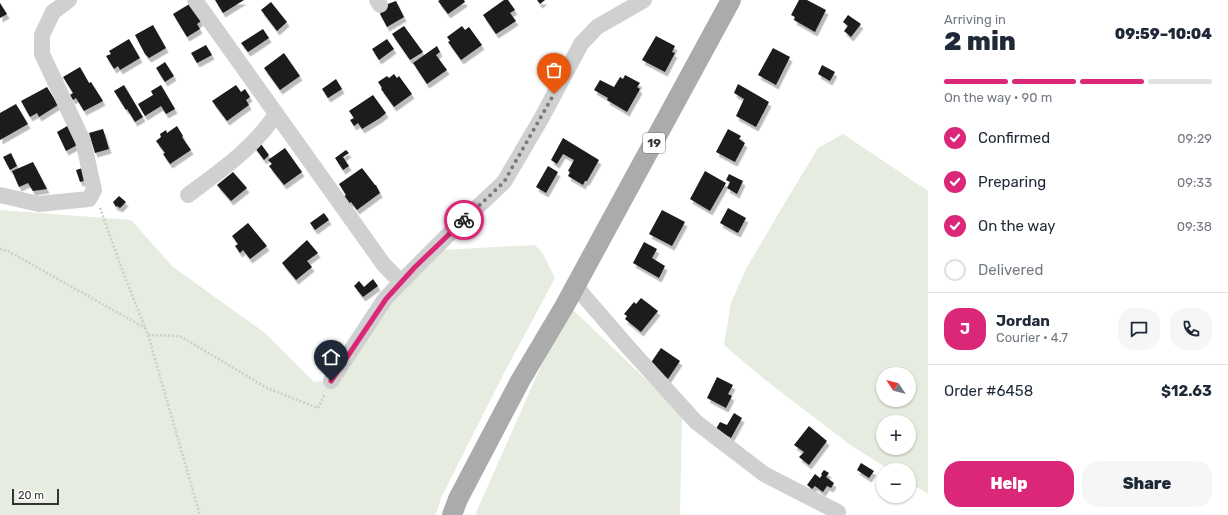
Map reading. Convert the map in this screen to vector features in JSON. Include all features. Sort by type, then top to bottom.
[{"type":"main road","name":"19","points":[[452,515],[458,499],[520,381],[564,307],[731,0]]},
{"type":"street","points":[[0,195],[39,204],[89,199],[94,190],[83,141],[42,54],[42,35],[53,12],[69,0]]},
{"type":"street","points":[[196,0],[384,265],[401,282]]},
{"type":"street","points":[[331,381],[386,299],[452,231],[504,182],[541,119],[581,44],[597,27],[644,0]]},
{"type":"street","points":[[188,195],[230,164],[267,128],[276,114]]},
{"type":"street","points":[[576,285],[628,348],[696,422],[764,474],[838,512]]},
{"type":"path","points":[[94,190],[123,272],[148,335],[200,515]]},
{"type":"path","points":[[0,249],[8,251],[145,328]]},
{"type":"path","points":[[148,335],[180,336],[267,388],[318,408],[331,381]]},
{"type":"shaded area","points":[[843,134],[928,191],[928,494],[916,486],[916,463],[879,463],[849,444],[764,379],[724,345],[731,303],[746,269],[818,148]]},
{"type":"shaded area","points":[[0,210],[131,220],[173,267],[265,333],[314,382],[336,380],[378,313],[443,250],[535,245],[543,254],[555,278],[503,375],[441,498],[436,515],[0,515]]},
{"type":"shaded area","points":[[569,306],[682,414],[680,515],[475,515]]},
{"type":"building","points":[[215,0],[244,0],[223,13]]},
{"type":"building","points":[[464,0],[465,2],[448,14],[438,1]]},
{"type":"building","points":[[504,0],[508,0],[515,10],[510,13],[516,21],[496,34],[483,15]]},
{"type":"building","points":[[537,0],[545,0],[540,4]]},
{"type":"building","points":[[799,0],[807,0],[826,10],[815,32],[794,20],[795,17],[791,15]]},
{"type":"building","points":[[396,1],[404,17],[387,27],[380,14],[385,5]]},
{"type":"building","points":[[271,2],[287,22],[277,31],[261,10]]},
{"type":"building","points":[[0,3],[7,14],[0,18]]},
{"type":"building","points":[[191,3],[201,21],[197,24],[200,29],[187,37],[173,14]]},
{"type":"building","points":[[848,15],[861,24],[851,37],[844,31],[848,26],[843,22]]},
{"type":"building","points":[[153,25],[166,48],[149,58],[145,54],[135,35]]},
{"type":"building","points":[[404,26],[423,52],[410,60],[392,34]]},
{"type":"building","points":[[462,26],[465,30],[469,27],[482,45],[461,60],[448,42],[450,41],[447,37]]},
{"type":"building","points":[[263,29],[269,38],[248,52],[241,43]]},
{"type":"building","points":[[656,36],[675,46],[672,52],[675,53],[665,72],[642,60]]},
{"type":"building","points":[[129,39],[140,58],[120,70],[118,66],[114,69],[106,56],[111,54],[109,51]]},
{"type":"building","points":[[387,39],[394,49],[379,60],[372,49]]},
{"type":"building","points":[[206,45],[212,55],[197,63],[191,53]]},
{"type":"building","points":[[437,46],[440,52],[436,55],[447,70],[427,84],[413,63]]},
{"type":"building","points":[[773,48],[790,57],[776,85],[758,75]]},
{"type":"building","points":[[284,53],[300,76],[280,90],[264,68]]},
{"type":"building","points":[[165,62],[174,76],[165,82],[156,68]]},
{"type":"building","points":[[822,65],[835,72],[830,81],[818,74]]},
{"type":"building","points":[[80,67],[89,83],[91,82],[103,101],[84,111],[76,98],[73,100],[70,95],[73,93],[63,77]]},
{"type":"building","points":[[394,74],[397,78],[399,76],[412,94],[394,107],[381,89],[382,88],[378,82],[387,76],[389,78]]},
{"type":"building","points":[[625,75],[640,83],[637,87],[640,89],[627,112],[594,90],[600,80],[614,87],[620,77],[623,79]]},
{"type":"building","points":[[336,79],[342,89],[328,98],[322,89]]},
{"type":"building","points":[[738,84],[769,102],[756,127],[736,116],[744,99],[734,93]]},
{"type":"building","points":[[124,85],[143,117],[135,122],[114,91]]},
{"type":"building","points":[[161,85],[175,109],[166,114],[161,106],[145,116],[138,104],[153,95],[151,91]]},
{"type":"building","points":[[236,85],[241,92],[245,89],[250,97],[246,100],[249,105],[227,121],[212,101]]},
{"type":"building","points":[[47,87],[58,105],[39,117],[37,113],[30,117],[21,101]]},
{"type":"building","points":[[373,95],[386,113],[362,129],[358,123],[354,126],[350,120],[354,118],[349,111]]},
{"type":"building","points":[[16,104],[28,124],[0,140],[0,113]]},
{"type":"building","points":[[69,125],[79,144],[66,151],[57,132]]},
{"type":"building","points":[[177,126],[183,136],[182,137],[191,150],[170,164],[163,154],[165,153],[156,141],[161,137],[160,134],[166,130],[167,133]]},
{"type":"building","points":[[103,129],[109,149],[95,153],[89,133]]},
{"type":"building","points":[[728,129],[741,136],[739,139],[745,143],[735,162],[716,152]]},
{"type":"building","points":[[563,138],[599,160],[587,181],[585,181],[583,185],[568,176],[570,172],[568,171],[574,160],[563,154],[557,164],[551,160]]},
{"type":"building","points":[[258,140],[269,155],[264,160],[253,145]]},
{"type":"building","points":[[285,148],[302,172],[284,185],[269,166],[272,164],[268,160]]},
{"type":"building","points":[[346,150],[349,153],[343,157],[349,166],[343,170],[335,158]]},
{"type":"building","points":[[11,153],[17,166],[10,170],[3,157]]},
{"type":"building","points":[[33,162],[47,189],[33,191],[28,183],[19,187],[12,171]]},
{"type":"building","points":[[548,166],[558,172],[546,193],[536,187]]},
{"type":"building","points":[[86,167],[86,180],[80,182],[76,170]]},
{"type":"building","points":[[362,168],[376,185],[380,193],[357,210],[351,202],[348,204],[343,197],[346,195],[339,184]]},
{"type":"building","points":[[705,171],[726,183],[710,211],[690,199]]},
{"type":"building","points":[[233,172],[247,188],[231,201],[217,185]]},
{"type":"building","points":[[729,174],[743,181],[737,194],[727,188],[730,182],[726,180]]},
{"type":"building","points":[[119,196],[126,202],[120,208],[117,206],[116,207],[113,202]]},
{"type":"building","points":[[728,208],[746,218],[738,233],[720,223]]},
{"type":"building","points":[[662,210],[685,222],[672,246],[649,234]]},
{"type":"building","points":[[324,213],[329,220],[315,230],[310,223]]},
{"type":"building","points":[[248,223],[267,246],[250,259],[243,250],[240,253],[235,246],[238,244],[232,236]]},
{"type":"building","points":[[307,240],[318,253],[307,261],[312,267],[296,280],[282,263]]},
{"type":"building","points":[[644,242],[657,249],[652,258],[665,266],[659,278],[633,263]]},
{"type":"building","points":[[373,279],[378,286],[363,297],[354,286],[359,281],[364,287]]},
{"type":"building","points":[[641,298],[658,311],[641,332],[625,319],[627,316],[624,314],[634,302],[636,304]]},
{"type":"building","points":[[661,348],[680,361],[668,379],[650,364]]},
{"type":"building","points":[[717,377],[733,385],[728,394],[732,396],[726,408],[707,398]]},
{"type":"building","points":[[734,413],[742,418],[731,438],[716,429],[720,422],[727,425]]},
{"type":"building","points":[[809,426],[827,441],[809,465],[799,457],[804,452],[794,445]]},
{"type":"building","points":[[861,463],[874,471],[869,478],[857,470]]},
{"type":"building","points":[[824,470],[829,473],[826,477],[834,483],[831,488],[827,486],[823,492],[815,486],[812,489],[807,485],[815,474],[820,478]]},
{"type":"way so far","points":[[464,220],[504,182],[554,94]]},
{"type":"route","points":[[331,381],[386,299],[415,267],[464,220]]}]
